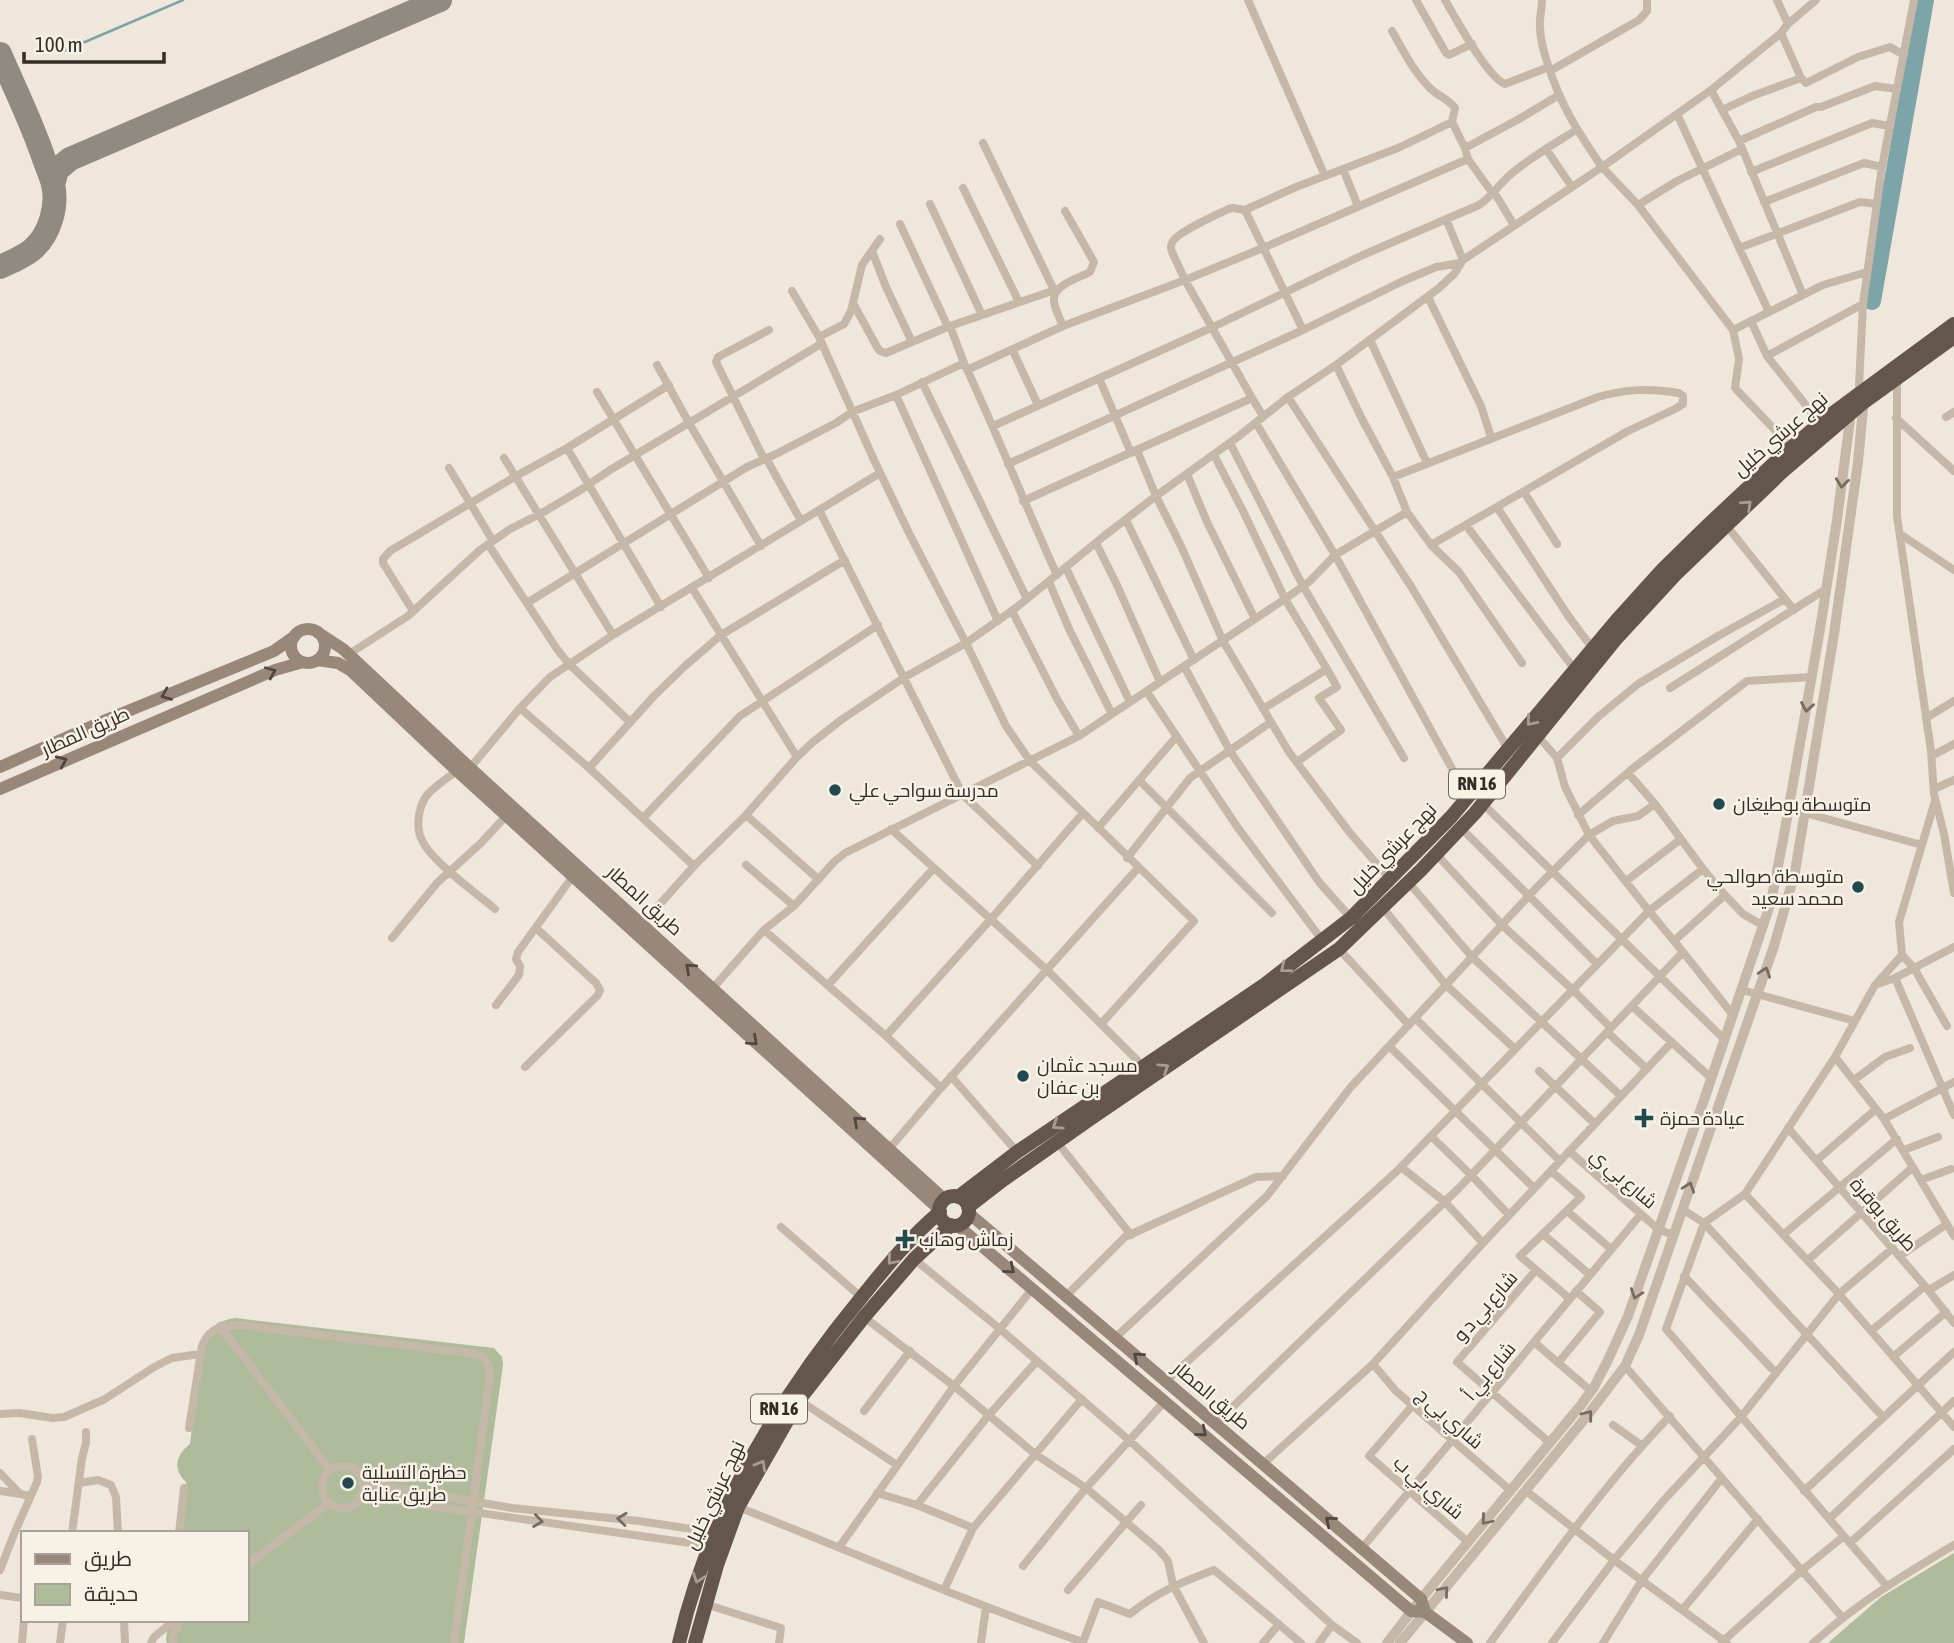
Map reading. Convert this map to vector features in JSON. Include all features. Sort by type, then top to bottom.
[{"type":"highway","name":"نهج عرشي خليل","points":[[679,1643],[685,1615],[757,1447],[786,1398],[828,1339],[922,1227],[953,1206],[1017,1152],[1264,985],[1351,918],[1451,817],[1663,569],[1791,447],[1954,324]]},
{"type":"highway","name":"نهج عرشي خليل","points":[[953,1206],[1003,1180],[1339,949],[1409,883],[1461,828],[1615,640],[1675,575],[1782,472],[1851,415],[1860,393],[1897,377],[1954,337]]},
{"type":"highway","name":"نهج عرشي خليل","points":[[695,1643],[717,1540],[799,1400],[914,1259],[954,1225],[965,1221],[953,1206]]},
{"type":"highway","points":[[953,1206],[943,1221],[954,1225]]},
{"type":"main road","points":[[307,630],[317,632],[322,638],[323,654],[310,663],[296,658],[291,644],[295,636],[307,630]]},
{"type":"main road","name":"طريق المطار","points":[[317,632],[349,654],[506,816],[573,876],[713,988],[886,1154]]},
{"type":"main road","name":"طريق المطار","points":[[0,766],[274,651],[295,636]]},
{"type":"main road","name":"طريق المطار","points":[[317,660],[338,663],[350,670],[639,928],[886,1154],[953,1206],[972,1216],[1421,1599]]},
{"type":"main road","name":"طريق المطار","points":[[0,789],[282,667],[303,662]]},
{"type":"main road","points":[[201,681],[209,699]]},
{"type":"main road","points":[[107,720],[115,738]]},
{"type":"main road","name":"طريق المطار","points":[[954,1225],[1033,1288],[1411,1611]]},
{"type":"main road","points":[[1421,1599],[1425,1612],[1461,1641]]},
{"type":"main road","points":[[1411,1611],[1425,1612]]},
{"type":"street","points":[[1248,0],[1325,176]]},
{"type":"street","points":[[1416,0],[1446,53],[1449,55],[1472,44]]},
{"type":"street","points":[[1445,0],[1491,73],[1505,84],[1549,69],[1639,20],[1647,11],[1647,0]]},
{"type":"street","points":[[1542,0],[1539,26],[1543,48],[1559,94],[1576,130],[1602,167],[1638,205],[1733,330],[1739,359],[1735,388],[1791,447]]},
{"type":"street","points":[[1777,0],[1788,24]]},
{"type":"street","points":[[1008,464],[1303,330],[1403,281],[1436,267],[1461,262],[1711,90],[1816,0]]},
{"type":"street","points":[[1400,1643],[1625,1366],[1639,1335],[1787,906],[1795,872],[1836,621],[1858,462],[1863,304],[1867,272],[1889,126],[1914,0]]},
{"type":"street","points":[[1392,31],[1425,83],[1455,108],[1452,122],[1468,159],[1514,225]]},
{"type":"street","points":[[1780,33],[1801,78],[1806,83],[1858,57],[1890,47],[1905,55]]},
{"type":"street","points":[[1722,110],[1801,78]]},
{"type":"street","points":[[1638,205],[1740,145],[1816,107],[1875,86],[1897,89]]},
{"type":"street","points":[[1711,90],[1740,145],[1803,295]]},
{"type":"street","points":[[1465,148],[1520,119],[1559,94]]},
{"type":"street","points":[[1677,114],[1769,312]]},
{"type":"street","points":[[1452,122],[1398,148],[1245,210],[1228,209],[1182,233],[1174,240],[1171,248],[1185,280],[1252,398],[1259,419],[1467,796]]},
{"type":"street","points":[[1751,172],[1872,123],[1889,126]]},
{"type":"street","points":[[993,426],[1213,327],[1363,254],[1479,205],[1519,167],[1576,130]]},
{"type":"street","points":[[984,143],[1056,289],[1053,300],[1063,326]]},
{"type":"street","points":[[1546,149],[1572,187]]},
{"type":"street","points":[[527,603],[723,480],[836,423],[852,412],[922,382],[1013,351],[1063,326],[1263,248],[1468,159]]},
{"type":"street","points":[[1764,202],[1864,163],[1882,167]]},
{"type":"street","points":[[1343,169],[1358,206]]},
{"type":"street","points":[[962,188],[1019,302]]},
{"type":"street","points":[[1739,248],[1860,202],[1877,204]]},
{"type":"street","points":[[930,204],[982,315]]},
{"type":"street","points":[[1245,210],[1303,330]]},
{"type":"street","points":[[853,303],[880,351],[886,353],[949,326],[1056,289],[1090,272],[1094,266],[1065,211]]},
{"type":"street","points":[[639,928],[694,866],[746,816],[797,757],[841,720],[905,677],[966,643],[1012,611],[1156,496],[1428,297],[1454,274],[1461,262],[1446,219]]},
{"type":"street","points":[[900,224],[949,326],[1023,501],[1058,575]]},
{"type":"street","points":[[349,654],[413,611],[490,543],[510,529],[540,514],[733,397],[844,324],[853,303],[862,265],[880,239]]},
{"type":"street","points":[[872,251],[912,342]]},
{"type":"street","points":[[1733,330],[1823,285],[1867,272]]},
{"type":"street","points":[[792,290],[820,341],[880,472],[1006,726],[1030,761],[1194,921],[1101,1024]]},
{"type":"street","points":[[1428,297],[1481,406],[1491,437]]},
{"type":"street","points":[[1768,356],[1863,304]]},
{"type":"street","points":[[1751,321],[1768,356],[1820,423]]},
{"type":"street","points":[[769,330],[716,359],[717,366],[765,459],[801,521]]},
{"type":"street","points":[[1370,340],[1427,463]]},
{"type":"street","points":[[1013,351],[1038,405]]},
{"type":"street","points":[[657,365],[761,546]]},
{"type":"street","points":[[1336,365],[1393,477],[1407,512],[1431,545],[1459,572],[1522,663]]},
{"type":"street","points":[[1897,377],[1897,516],[1932,756],[1934,789],[1953,875],[1954,893]]},
{"type":"street","points":[[1099,378],[1181,545],[1223,640],[1270,722],[1350,833],[1390,879]]},
{"type":"street","points":[[922,382],[1027,599]]},
{"type":"street","points":[[413,611],[383,563],[385,555],[669,385]]},
{"type":"street","points":[[1393,477],[1491,437],[1622,390],[1647,389],[1679,393],[1683,396],[1683,404],[1675,409],[1640,425],[1431,545]]},
{"type":"street","points":[[597,392],[709,578]]},
{"type":"street","points":[[896,395],[998,621]]},
{"type":"street","points":[[1288,397],[1432,621],[1508,749]]},
{"type":"street","points":[[1023,501],[1252,398]]},
{"type":"street","points":[[1387,1643],[1591,1391],[1618,1340],[1771,902],[1812,677],[1851,415]]},
{"type":"street","points":[[1896,418],[1954,471]]},
{"type":"street","points":[[1230,443],[1303,586],[1404,758]]},
{"type":"street","points":[[567,448],[661,607]]},
{"type":"street","points":[[1214,455],[1285,599],[1337,687],[1319,698],[1341,730],[1297,762]]},
{"type":"street","points":[[503,458],[613,635]]},
{"type":"street","points":[[449,468],[490,543],[543,628],[569,664],[630,722]]},
{"type":"street","points":[[495,909],[424,845],[418,825],[428,795],[463,770],[550,677],[613,635],[880,472]]},
{"type":"street","points":[[1187,474],[1207,522],[1255,619]]},
{"type":"street","points":[[1524,492],[1557,544]]},
{"type":"street","points":[[1497,507],[1593,649]]},
{"type":"street","points":[[819,510],[963,795],[1038,866]]},
{"type":"street","points":[[713,988],[764,930],[794,906],[845,853],[1079,736],[1285,599],[1303,586],[1335,555],[1407,512]]},
{"type":"street","points":[[1126,520],[1194,660]]},
{"type":"street","points":[[1466,525],[1575,670]]},
{"type":"street","points":[[1726,525],[1794,610]]},
{"type":"street","points":[[1900,534],[1954,570]]},
{"type":"street","points":[[1096,543],[1160,682]]},
{"type":"street","points":[[589,768],[685,666],[721,635],[845,561]]},
{"type":"street","points":[[1066,568],[1130,702]]},
{"type":"street","points":[[1049,582],[1112,715]]},
{"type":"street","points":[[692,588],[797,757]]},
{"type":"street","points":[[1670,688],[1826,589]]},
{"type":"street","points":[[1557,758],[1598,717],[1638,684],[1785,599]]},
{"type":"street","points":[[1012,611],[1056,699],[1079,736]]},
{"type":"street","points":[[643,818],[732,724],[762,700],[878,625]]},
{"type":"street","points":[[1184,666],[1230,751],[1319,882],[1351,918]]},
{"type":"street","points":[[1263,709],[1327,669]]},
{"type":"street","points":[[1578,815],[1747,681],[1812,677]]},
{"type":"street","points":[[1147,692],[1238,828],[1322,940]]},
{"type":"street","points":[[1926,718],[1954,701]]},
{"type":"street","points":[[520,708],[694,866]]},
{"type":"street","points":[[1127,858],[1189,778],[1270,722]]},
{"type":"street","points":[[1537,735],[1557,758],[1565,787],[1589,835],[1733,1015]]},
{"type":"street","points":[[1098,828],[1176,737]]},
{"type":"street","points":[[1932,756],[1954,744]]},
{"type":"street","points":[[1628,773],[1726,895],[1743,914],[1764,926]]},
{"type":"street","points":[[1139,780],[1272,913]]},
{"type":"street","points":[[1934,789],[1954,780]]},
{"type":"street","points":[[1936,799],[1899,922],[1902,954],[1914,968],[1947,1026]]},
{"type":"street","points":[[1482,803],[1724,1039]]},
{"type":"street","points":[[1115,1338],[1267,1196],[1350,1088],[1528,896],[1589,835],[1613,821],[1639,816],[1655,804]]},
{"type":"street","points":[[886,1036],[1083,813]]},
{"type":"street","points":[[1805,813],[1922,845]]},
{"type":"street","points":[[392,938],[437,883],[506,816]]},
{"type":"street","points":[[746,816],[818,879]]},
{"type":"street","points":[[1461,828],[1597,964]]},
{"type":"street","points":[[891,829],[1048,971],[1143,1066]]},
{"type":"street","points":[[1626,881],[1681,839]]},
{"type":"street","points":[[1436,854],[1502,925],[1573,989],[1647,1069]]},
{"type":"street","points":[[746,865],[794,906]]},
{"type":"street","points":[[828,985],[934,868]]},
{"type":"street","points":[[886,1154],[951,1076],[1138,868]]},
{"type":"street","points":[[1166,1381],[1401,1167],[1649,911],[1703,869]]},
{"type":"street","points":[[496,1005],[520,975],[516,956],[573,876]]},
{"type":"street","points":[[1409,883],[1472,957],[1621,1096]]},
{"type":"street","points":[[1674,941],[1726,895]]},
{"type":"street","points":[[1383,908],[1446,985],[1515,1049]]},
{"type":"street","points":[[525,1067],[600,990],[596,983],[536,928]]},
{"type":"street","points":[[764,930],[886,1036],[941,1088]]},
{"type":"street","points":[[1875,985],[1895,978],[1954,947]]},
{"type":"street","points":[[1339,949],[1412,1021],[1482,1083],[1560,1161]]},
{"type":"street","points":[[1216,1423],[1445,1202],[1683,952]]},
{"type":"street","points":[[1886,1585],[1666,1329],[1704,1223],[1745,1194],[1835,1057],[1875,985],[1902,954]]},
{"type":"street","points":[[1895,978],[1954,1115]]},
{"type":"street","points":[[1742,990],[1855,1021]]},
{"type":"street","points":[[1632,1006],[1711,1078]]},
{"type":"street","points":[[1264,1464],[1373,1364],[1672,1042]]},
{"type":"street","points":[[1389,1046],[1534,1188]]},
{"type":"street","points":[[1854,1080],[1885,1056],[1910,1048]]},
{"type":"street","points":[[1835,1057],[1884,1119],[1954,1236]]},
{"type":"street","points":[[1539,1070],[1595,1124]]},
{"type":"street","points":[[951,1076],[1017,1152]]},
{"type":"street","points":[[1884,1119],[1954,1082]]},
{"type":"street","points":[[1816,1160],[1876,1109]]},
{"type":"street","name":"طريق بوقرة","points":[[1788,1128],[1893,1248],[1954,1323]]},
{"type":"street","points":[[1431,1136],[1509,1215]]},
{"type":"street","points":[[1904,1150],[1938,1138]]},
{"type":"street","points":[[1784,1234],[1897,1139]]},
{"type":"street","points":[[1057,1142],[1131,1235]]},
{"type":"street","name":"شارع بي ي","points":[[1569,1151],[1658,1229],[1673,1235]]},
{"type":"street","points":[[1401,1167],[1445,1202],[1483,1243]]},
{"type":"street","points":[[1808,1260],[1913,1167]]},
{"type":"street","points":[[1921,1180],[1951,1169]]},
{"type":"street","points":[[1551,1171],[1581,1196],[1520,1256],[1570,1299]]},
{"type":"street","points":[[1066,1296],[1125,1237],[1256,1177],[1283,1175]]},
{"type":"street","points":[[1745,1194],[1839,1294],[1954,1427]]},
{"type":"street","points":[[1682,1209],[1704,1223],[1883,1418]]},
{"type":"street","points":[[1567,1211],[1611,1249]]},
{"type":"street","name":"شارع بي أ","points":[[1362,1548],[1641,1214]]},
{"type":"street","points":[[1899,1256],[1947,1224]]},
{"type":"street","points":[[781,1227],[861,1297]]},
{"type":"street","points":[[1543,1234],[1590,1275]]},
{"type":"street","points":[[1552,1643],[1614,1560],[1664,1500],[1741,1417],[1839,1294],[1893,1248]]},
{"type":"street","points":[[914,1259],[1082,1399],[1332,1625],[1357,1643]]},
{"type":"street","name":"شارع بي د و","points":[[1492,1392],[1457,1362],[1536,1270]]},
{"type":"street","points":[[1871,1331],[1927,1288],[1954,1275]]},
{"type":"street","points":[[1684,1276],[1776,1373]]},
{"type":"street","points":[[840,1546],[954,1386],[1033,1288]]},
{"type":"street","points":[[1558,1363],[1600,1312],[1576,1291]]},
{"type":"street","points":[[1893,1357],[1946,1312]]},
{"type":"street","points":[[864,1317],[954,1386],[1035,1454],[1086,1488],[1159,1550],[1168,1561],[1173,1585],[1204,1643]]},
{"type":"street","points":[[189,1429],[200,1354],[207,1335],[220,1326],[240,1325],[482,1357],[490,1368],[490,1376],[454,1643]]},
{"type":"street","points":[[220,1326],[330,1470]]},
{"type":"street","points":[[1534,1342],[1591,1391]]},
{"type":"street","points":[[864,1411],[910,1351]]},
{"type":"street","points":[[1804,1491],[1954,1352]]},
{"type":"street","points":[[0,1414],[64,1417],[105,1399],[172,1358],[200,1354]]},
{"type":"street","points":[[918,1505],[988,1416],[1037,1361]]},
{"type":"street","name":"شاري بي ج","points":[[1373,1364],[1395,1391],[1511,1491]]},
{"type":"street","points":[[1625,1366],[1842,1617]]},
{"type":"street","points":[[1492,1392],[1550,1443]]},
{"type":"street","points":[[944,1590],[973,1528],[1082,1399]]},
{"type":"street","points":[[799,1400],[897,1465]]},
{"type":"street","points":[[1023,1566],[1086,1488],[1165,1401]]},
{"type":"street","points":[[1829,1519],[1954,1401]]},
{"type":"street","name":"شاري بي ب","points":[[1412,1406],[1369,1456],[1468,1542]]},
{"type":"street","points":[[1490,1643],[1575,1528],[1641,1445],[1670,1416]]},
{"type":"street","points":[[1614,1425],[1641,1445]]},
{"type":"street","points":[[72,1531],[86,1432]]},
{"type":"street","points":[[0,1570],[2,1557],[18,1535],[30,1496],[36,1486],[38,1477],[32,1439]]},
{"type":"street","points":[[1526,1491],[1724,1642],[1801,1571],[1847,1540],[1954,1449]]},
{"type":"street","points":[[337,1467],[351,1468],[363,1483],[361,1496],[356,1502],[344,1507],[329,1503],[322,1490],[322,1483],[330,1470],[337,1467]]},
{"type":"street","points":[[0,1473],[20,1494]]},
{"type":"street","points":[[1603,1643],[1642,1580],[1722,1478]]},
{"type":"street","points":[[79,1483],[98,1480],[111,1485],[116,1497],[118,1531]]},
{"type":"street","points":[[363,1483],[471,1507],[512,1508],[639,1521],[717,1540]]},
{"type":"street","points":[[179,1531],[184,1488]]},
{"type":"street","points":[[0,1491],[30,1496]]},
{"type":"street","points":[[877,1493],[918,1505],[973,1528]]},
{"type":"street","points":[[361,1496],[471,1507],[717,1540]]},
{"type":"street","points":[[248,1564],[329,1503]]},
{"type":"street","points":[[1069,1590],[1141,1505]]},
{"type":"street","points":[[738,1507],[840,1546],[986,1608],[1083,1642],[1098,1602],[1130,1614],[1149,1598],[1173,1585],[1214,1570],[1301,1643]]},
{"type":"street","points":[[1683,1609],[1758,1518]]},
{"type":"street","points":[[1812,1643],[1886,1585],[1954,1545]]},
{"type":"street","points":[[0,1595],[21,1598]]},
{"type":"street","points":[[705,1604],[781,1628],[779,1643]]},
{"type":"street","points":[[981,1643],[986,1608]]},
{"type":"street","points":[[22,1643],[24,1622]]},
{"type":"street","points":[[60,1643],[63,1622]]},
{"type":"street","points":[[124,1622],[125,1643]]},
{"type":"street","points":[[151,1643],[170,1622]]},
{"type":"street","points":[[173,1643],[179,1622]]},
{"type":"street","points":[[1263,1643],[1279,1625]]},
{"type":"street","points":[[1319,1643],[1332,1625]]},
{"type":"green space","points":[[235,1318],[494,1348],[502,1357],[464,1643],[167,1643],[168,1622],[248,1622],[248,1531],[180,1531],[186,1482],[177,1467],[179,1457],[190,1444],[203,1340],[216,1325]]},
{"type":"green space","points":[[1954,1553],[1954,1643],[1828,1643],[1881,1597]]},
{"type":"waterway","points":[[59,53],[183,0]]},
{"type":"waterway","points":[[1872,301],[1925,0]]},
{"type":"taxiway","points":[[53,185],[57,170],[70,159],[440,0]]},
{"type":"taxiway","points":[[0,54],[29,119],[54,192],[51,219],[39,243],[26,254],[0,267]]},
{"type":"place","name":"مدرسة سواحي علي","points":[[835,790]]},
{"type":"place","name":"متوسطة بوطيغان","points":[[1719,804]]},
{"type":"place","name":"متوسطة صوالحي محمد سعيد","points":[[1858,887]]},
{"type":"place","name":"مسجد عثمان بن عفان","points":[[1023,1076]]},
{"type":"place","name":"عيادة حمزة","points":[[1644,1118]]},
{"type":"place","name":"زماش وهاب","points":[[905,1239]]},
{"type":"place","name":"حظيرة التسلية طريق عنابة","points":[[348,1483]]}]
